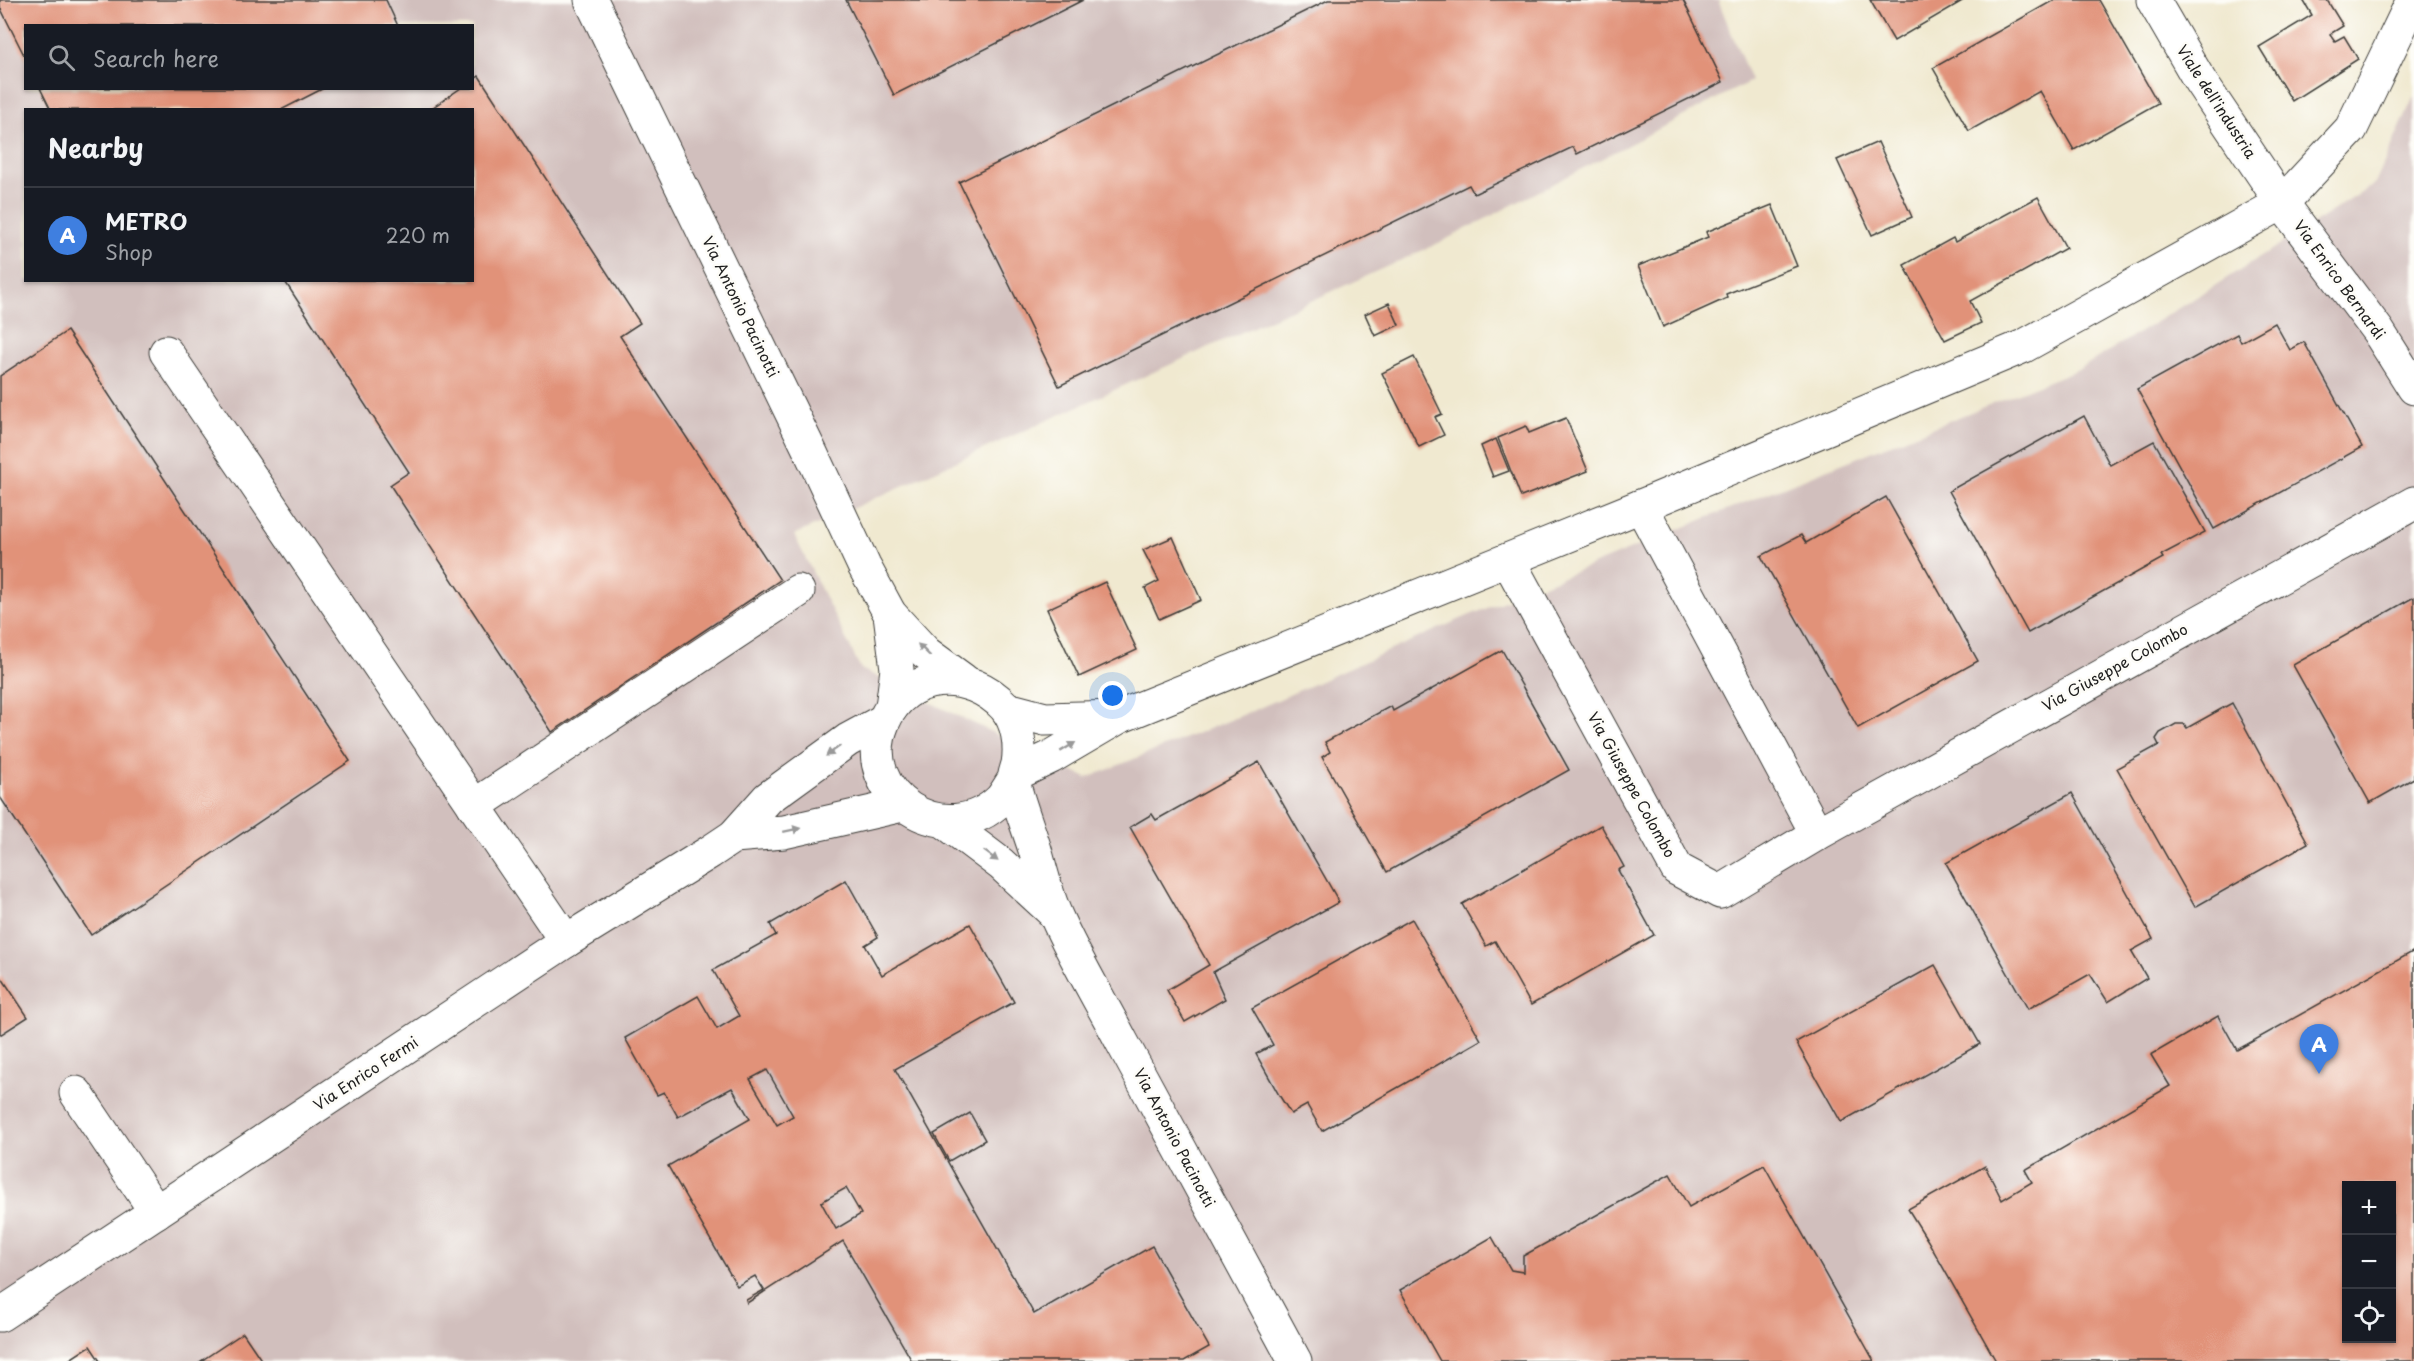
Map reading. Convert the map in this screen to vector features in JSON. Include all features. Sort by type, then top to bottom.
[{"type":"street","name":"Via Antonio Pacinotti","points":[[591,0],[864,566],[890,614],[926,653],[963,680],[987,690],[1007,709],[1017,729],[1020,752],[1015,777],[1001,798],[985,811],[965,819],[944,821],[923,817],[903,805],[886,784],[877,757],[878,739],[888,714],[897,669],[890,614]]},
{"type":"street","name":"Viale dell'industria","points":[[2154,0],[2200,81],[2282,203]]},
{"type":"street","points":[[1015,777],[1119,717],[1641,506],[2024,346],[2282,203],[2351,129],[2413,0]]},
{"type":"street","name":"Via Enrico Bernardi","points":[[2282,203],[2378,331],[2414,388]]},
{"type":"street","points":[[166,352],[566,941]]},
{"type":"street","name":"Via Giuseppe Colombo","points":[[1508,560],[1677,868],[1720,892],[1817,834],[2414,503]]},
{"type":"street","points":[[1641,506],[1817,834]]},
{"type":"street","points":[[474,806],[798,591]]},
{"type":"street","name":"Via Antonio Pacinotti","points":[[888,714],[906,693],[924,683],[943,679],[963,680]]},
{"type":"street","points":[[1007,709],[1045,719],[1119,717]]},
{"type":"street","points":[[734,836],[768,798],[888,714]]},
{"type":"street","name":"Via Antonio Pacinotti","points":[[1015,777],[1055,914],[1295,1361]]},
{"type":"street","points":[[734,836],[784,832],[903,805]]},
{"type":"street","name":"Via Antonio Pacinotti","points":[[944,821],[1001,864],[1055,914]]},
{"type":"street","name":"Via Enrico Fermi","points":[[0,1315],[566,941],[734,836]]},
{"type":"street","points":[[76,1093],[156,1212]]},
{"type":"shaded area","points":[[0,0],[1718,0],[1751,81],[1441,242],[794,535],[861,669],[1087,778],[1250,712],[1463,618],[2081,368],[2375,184],[2414,96],[2414,1361],[0,1361]]},
{"type":"building","points":[[0,0],[386,0],[397,24],[24,24],[24,55],[0,7]]},
{"type":"building","points":[[846,0],[1083,0],[894,95]]},
{"type":"building","points":[[1328,0],[1683,0],[1723,82],[1577,154],[1573,147],[1474,194],[1469,185],[1059,386],[959,182]]},
{"type":"building","points":[[1870,0],[1964,0],[1894,41]]},
{"type":"building","points":[[2054,0],[2099,0],[2158,103],[2074,150],[2040,91],[1969,131],[1933,68]]},
{"type":"building","points":[[2303,0],[2327,0],[2343,26],[2330,34],[2335,41],[2344,36],[2358,59],[2292,101],[2259,47],[2312,15]]},
{"type":"building","points":[[479,76],[640,323],[620,336],[780,580],[552,732],[390,485],[409,472],[285,282],[474,282],[474,108],[432,108],[458,90],[474,90],[474,80]]},
{"type":"building","points":[[41,90],[320,90],[285,108],[50,108]]},
{"type":"building","points":[[1878,142],[1912,217],[1872,235],[1837,160]]},
{"type":"building","points":[[2038,197],[2066,248],[1970,301],[1981,323],[1945,340],[1904,265],[1953,238],[1955,242]]},
{"type":"building","points":[[1772,205],[1797,266],[1726,294],[1727,298],[1663,327],[1638,266],[1708,237],[1706,232]]},
{"type":"building","points":[[1389,303],[1399,325],[1375,336],[1365,314]]},
{"type":"building","points":[[2275,323],[2290,350],[2304,342],[2362,447],[2214,529],[2137,389],[2237,334],[2241,342]]},
{"type":"building","points":[[67,331],[350,761],[91,935],[0,797],[0,376]]},
{"type":"building","points":[[1414,357],[1442,414],[1435,417],[1444,435],[1419,447],[1382,373]]},
{"type":"building","points":[[2084,416],[2110,465],[2154,441],[2205,532],[2161,555],[2163,558],[2028,633],[1949,491]]},
{"type":"building","points":[[1566,418],[1588,471],[1521,497],[1498,438],[1526,426],[1529,433]]},
{"type":"building","points":[[1496,439],[1509,471],[1493,477],[1481,446]]},
{"type":"building","points":[[1886,497],[1978,661],[1858,728],[1761,556],[1801,535],[1806,543]]},
{"type":"building","points":[[1173,537],[1201,600],[1159,619],[1145,588],[1159,581],[1143,550]]},
{"type":"building","points":[[1105,582],[1137,650],[1079,677],[1047,609]]},
{"type":"building","points":[[2414,597],[2414,778],[2370,803],[2293,665]]},
{"type":"building","points":[[1502,650],[1569,770],[1387,872],[1322,757],[1330,752],[1325,742],[1391,706],[1393,711]]},
{"type":"building","points":[[2232,703],[2308,843],[2195,907],[2117,768],[2159,745],[2156,739],[2160,733],[2176,724],[2184,724],[2187,728]]},
{"type":"building","points":[[1259,762],[1339,902],[1213,972],[1225,999],[1185,1022],[1167,990],[1209,965],[1130,827],[1152,814],[1156,820]]},
{"type":"building","points":[[2072,793],[2153,939],[2131,951],[2147,978],[2108,1002],[2090,974],[2028,1009],[1946,863]]},
{"type":"building","points":[[1601,825],[1624,867],[1618,870],[1654,935],[1531,1005],[1495,941],[1486,946],[1462,904]]},
{"type":"building","points":[[846,880],[878,937],[865,945],[882,975],[970,924],[1014,1002],[895,1069],[1034,1314],[1152,1246],[1209,1347],[1184,1361],[912,1361],[843,1241],[747,1303],[746,1300],[764,1290],[755,1276],[737,1286],[668,1166],[750,1119],[732,1088],[678,1117],[664,1092],[657,1095],[625,1038],[698,996],[717,1029],[739,1016],[713,970],[776,935],[770,924]],"holes":[[[767,1070],[793,1116],[777,1125],[750,1079]],[[846,1188],[861,1214],[836,1229],[821,1202]]]},
{"type":"building","points":[[1412,919],[1481,1040],[1322,1131],[1307,1105],[1291,1114],[1279,1095],[1256,1054],[1273,1045],[1252,1008]]},
{"type":"building","points":[[2414,951],[2414,1361],[1996,1361],[1908,1209],[1985,1166],[2002,1200],[2032,1182],[2025,1170],[2170,1086],[2151,1055],[2218,1016],[2237,1050]]},
{"type":"building","points":[[1935,965],[1980,1044],[1841,1122],[1796,1042]]},
{"type":"building","points":[[0,975],[28,1017],[0,1035]]},
{"type":"building","points":[[970,1113],[985,1140],[949,1161],[934,1134]]},
{"type":"building","points":[[1764,1165],[1874,1361],[1440,1361],[1400,1290],[1492,1237],[1511,1270],[1523,1272],[1523,1256],[1670,1174],[1689,1207]]},
{"type":"building","points":[[243,1333],[262,1361],[201,1361]]},
{"type":"building","points":[[90,1346],[100,1361],[67,1361]]},
{"type":"place","name":"METRO","points":[[2319,1074]]}]
